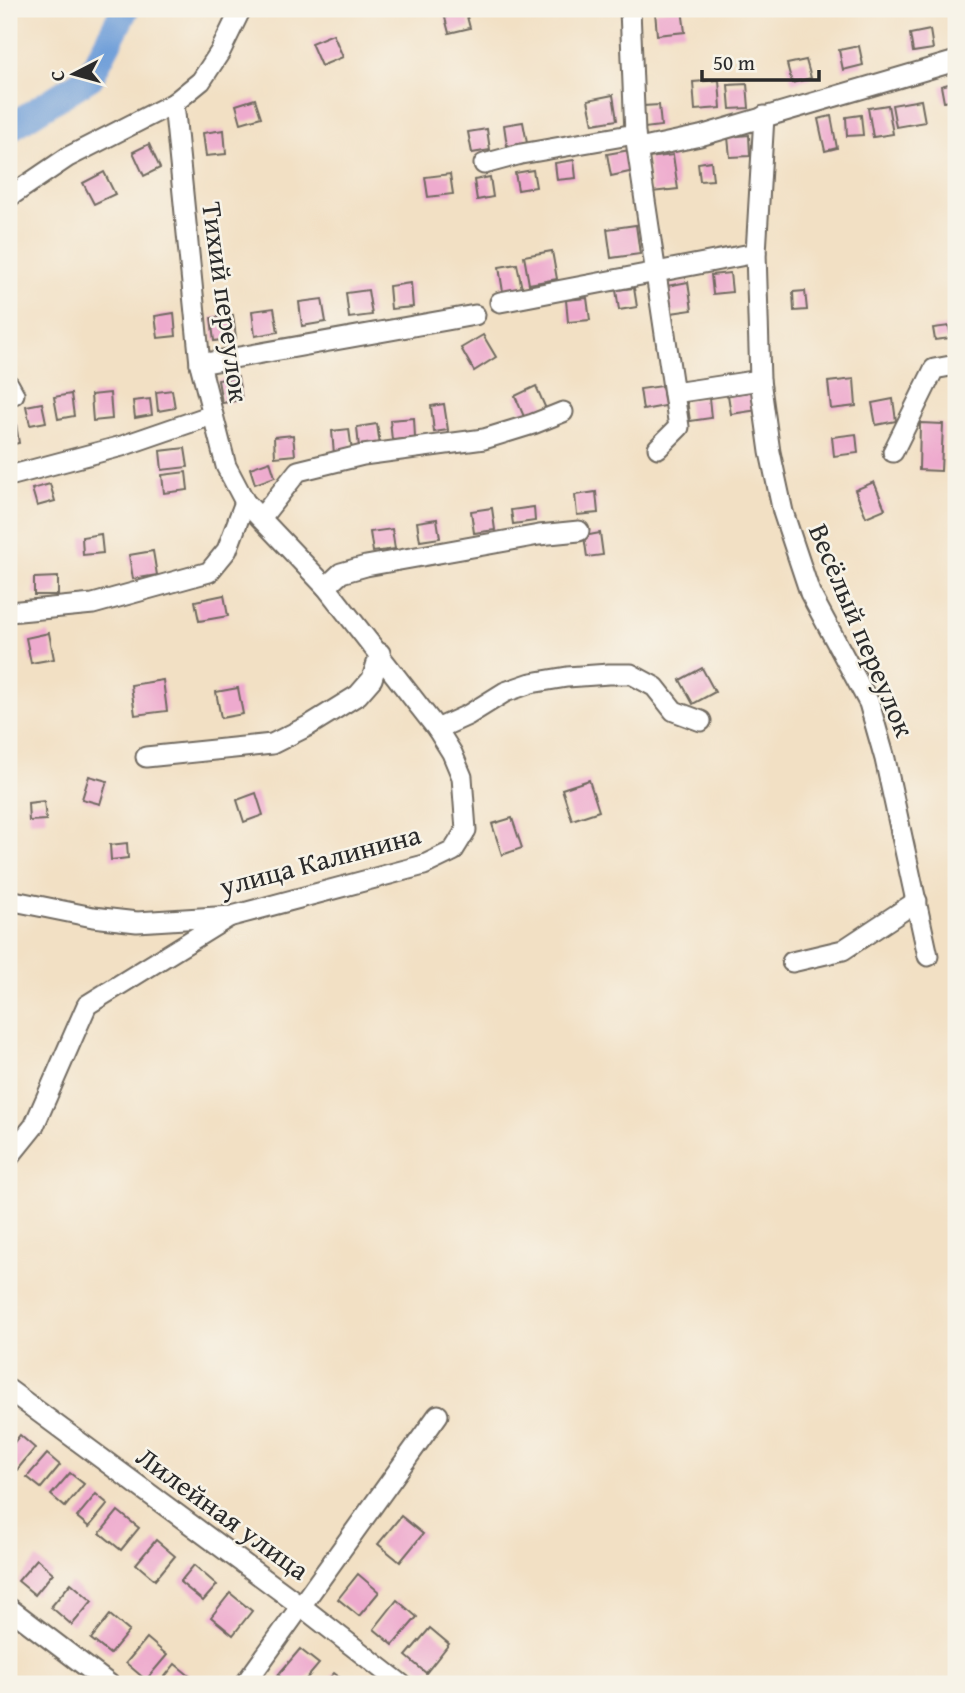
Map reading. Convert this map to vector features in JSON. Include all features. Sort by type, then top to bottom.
[{"type":"street","points":[[9,197],[68,157],[174,103],[201,81],[220,52],[242,9]]},
{"type":"street","points":[[630,9],[637,141],[679,427],[658,447]]},
{"type":"street","points":[[484,164],[521,154],[700,136],[956,61]]},
{"type":"street","name":"Тихий переулок","points":[[174,103],[200,364],[226,466],[245,502],[326,587],[437,729],[464,771],[466,830]]},
{"type":"street","name":"Весёлый переулок","points":[[764,116],[756,253],[760,380],[770,452],[783,512],[810,593],[869,704],[886,759],[928,956]]},
{"type":"street","points":[[500,302],[756,253]]},
{"type":"street","points":[[200,364],[475,315]]},
{"type":"street","points":[[893,452],[934,369],[956,365]]},
{"type":"street","points":[[674,393],[760,380]]},
{"type":"street","points":[[261,518],[298,471],[363,455],[484,439],[563,412]]},
{"type":"street","points":[[13,475],[122,446],[212,415]]},
{"type":"street","points":[[9,612],[93,604],[209,572],[227,550],[245,502]]},
{"type":"street","points":[[326,587],[341,573],[366,566],[526,537],[579,531]]},
{"type":"street","points":[[146,757],[272,744],[308,726],[358,695],[372,679],[380,653]]},
{"type":"street","points":[[437,729],[468,715],[505,692],[531,683],[609,674],[631,674],[655,687],[674,711],[701,721]]},
{"type":"street","name":"улица Калинина","points":[[9,900],[93,917],[138,922],[232,916],[424,865],[453,851],[466,830]]},
{"type":"street","points":[[792,961],[843,950],[916,901]]},
{"type":"street","points":[[9,1157],[34,1126],[88,1005],[232,916]]},
{"type":"street","name":"Лилейная улица","points":[[9,1390],[301,1606],[401,1684]]},
{"type":"street","points":[[245,1684],[439,1415]]},
{"type":"street","points":[[12,1617],[109,1684]]},
{"type":"building","points":[[465,9],[470,28],[449,33],[444,14]]},
{"type":"building","points":[[682,9],[685,32],[657,35],[655,11]]},
{"type":"building","points":[[930,30],[933,49],[913,52],[910,34]]},
{"type":"building","points":[[333,34],[343,57],[321,66],[311,43]]},
{"type":"building","points":[[859,46],[863,65],[843,70],[839,50]]},
{"type":"building","points":[[806,60],[811,78],[792,83],[787,64]]},
{"type":"building","points":[[719,80],[721,108],[695,110],[693,82]]},
{"type":"building","points":[[956,82],[956,100],[944,102],[941,86]]},
{"type":"building","points":[[747,84],[749,108],[730,109],[728,85]]},
{"type":"building","points":[[613,95],[617,120],[593,124],[588,100]]},
{"type":"building","points":[[255,99],[261,117],[241,123],[236,105]]},
{"type":"building","points":[[921,100],[925,122],[896,127],[892,105]]},
{"type":"building","points":[[659,105],[661,126],[645,128],[643,106]]},
{"type":"building","points":[[888,105],[893,134],[873,137],[868,108]]},
{"type":"building","points":[[861,115],[863,135],[847,136],[846,117]]},
{"type":"building","points":[[831,116],[837,148],[825,151],[818,119]]},
{"type":"building","points":[[523,122],[527,143],[507,146],[504,125]]},
{"type":"building","points":[[487,129],[490,150],[472,153],[468,132]]},
{"type":"building","points":[[224,130],[226,154],[206,156],[203,133]]},
{"type":"building","points":[[749,135],[750,156],[730,157],[728,137]]},
{"type":"building","points":[[149,144],[160,168],[144,176],[133,152]]},
{"type":"building","points":[[630,150],[634,171],[611,176],[607,154]]},
{"type":"building","points":[[673,155],[678,189],[652,192],[648,158]]},
{"type":"building","points":[[574,160],[576,178],[557,180],[555,163]]},
{"type":"building","points":[[711,161],[713,180],[700,181],[698,163]]},
{"type":"building","points":[[533,170],[536,187],[518,190],[515,173]]},
{"type":"building","points":[[104,172],[115,194],[94,204],[83,183]]},
{"type":"building","points":[[450,174],[453,194],[428,197],[425,177]]},
{"type":"building","points":[[490,177],[493,197],[477,200],[474,180]]},
{"type":"building","points":[[636,225],[640,254],[611,258],[607,229]]},
{"type":"building","points":[[552,251],[557,279],[529,284],[524,256]]},
{"type":"building","points":[[517,264],[522,289],[503,292],[499,267]]},
{"type":"building","points":[[730,273],[732,292],[713,294],[711,275]]},
{"type":"building","points":[[688,282],[692,310],[671,313],[667,286]]},
{"type":"building","points":[[411,283],[413,307],[391,309],[389,286]]},
{"type":"building","points":[[634,288],[637,307],[619,310],[616,290]]},
{"type":"building","points":[[368,290],[372,315],[349,318],[346,293]]},
{"type":"building","points":[[805,291],[807,310],[794,311],[793,292]]},
{"type":"building","points":[[587,298],[590,320],[568,322],[566,300]]},
{"type":"building","points":[[322,299],[326,322],[302,326],[299,302]]},
{"type":"building","points":[[274,308],[278,332],[255,336],[252,311]]},
{"type":"building","points":[[174,313],[176,336],[158,338],[155,316]]},
{"type":"building","points":[[233,315],[236,338],[214,341],[211,318]]},
{"type":"building","points":[[949,326],[951,338],[935,340],[933,328]]},
{"type":"building","points":[[483,335],[496,357],[474,371],[461,348]]},
{"type":"building","points":[[238,377],[242,400],[222,403],[218,380]]},
{"type":"building","points":[[854,379],[856,406],[831,409],[828,382]]},
{"type":"building","points":[[536,386],[546,409],[525,419],[515,396]]},
{"type":"building","points":[[662,386],[665,406],[643,410],[640,389]]},
{"type":"building","points":[[172,390],[175,408],[158,411],[156,392]]},
{"type":"building","points":[[755,391],[758,410],[731,414],[728,395]]},
{"type":"building","points":[[110,393],[112,419],[93,421],[91,395]]},
{"type":"building","points":[[71,394],[74,416],[58,419],[54,397]]},
{"type":"building","points":[[709,398],[711,418],[690,421],[687,400]]},
{"type":"building","points":[[150,399],[152,415],[135,418],[133,401]]},
{"type":"building","points":[[893,399],[896,421],[876,425],[872,403]]},
{"type":"building","points":[[42,403],[46,422],[30,425],[26,406]]},
{"type":"building","points":[[444,404],[448,430],[434,432],[431,406]]},
{"type":"building","points":[[414,418],[415,438],[392,440],[390,420]]},
{"type":"building","points":[[920,423],[943,424],[941,471],[919,470]]},
{"type":"building","points":[[16,424],[19,443],[9,445],[9,425]]},
{"type":"building","points":[[377,424],[380,445],[359,448],[357,427]]},
{"type":"building","points":[[349,429],[352,451],[334,454],[332,431]]},
{"type":"building","points":[[856,434],[858,453],[834,456],[832,437]]},
{"type":"building","points":[[293,435],[295,455],[275,457],[274,437]]},
{"type":"building","points":[[185,448],[188,467],[162,470],[160,451]]},
{"type":"building","points":[[270,461],[275,477],[255,484],[250,468]]},
{"type":"building","points":[[186,472],[188,490],[164,493],[162,475]]},
{"type":"building","points":[[874,482],[885,509],[866,517],[855,490]]},
{"type":"building","points":[[50,484],[55,501],[37,506],[32,489]]},
{"type":"building","points":[[596,492],[598,513],[577,515],[575,495]]},
{"type":"building","points":[[534,507],[535,521],[513,524],[511,510]]},
{"type":"building","points":[[492,508],[495,530],[474,533],[471,511]]},
{"type":"building","points":[[437,519],[440,538],[420,541],[417,522]]},
{"type":"building","points":[[392,529],[395,549],[373,552],[370,532]]},
{"type":"building","points":[[600,533],[603,555],[587,557],[584,536]]},
{"type":"building","points":[[101,534],[103,553],[83,555],[82,537]]},
{"type":"building","points":[[153,551],[157,575],[133,579],[129,555]]},
{"type":"building","points":[[58,577],[58,595],[34,595],[34,578]]},
{"type":"building","points":[[224,595],[228,616],[199,621],[195,601]]},
{"type":"building","points":[[49,633],[54,659],[31,663],[26,638]]},
{"type":"building","points":[[702,668],[715,692],[693,704],[680,680]]},
{"type":"building","points":[[163,680],[167,711],[135,715],[131,685]]},
{"type":"building","points":[[238,688],[243,714],[221,718],[216,692]]},
{"type":"building","points":[[89,776],[107,781],[100,804],[82,799]]},
{"type":"building","points":[[589,780],[599,811],[572,820],[562,789]]},
{"type":"building","points":[[256,793],[263,815],[244,822],[237,800]]},
{"type":"building","points":[[44,801],[46,820],[29,821],[28,803]]},
{"type":"building","points":[[512,818],[522,848],[502,855],[492,824]]},
{"type":"building","points":[[127,843],[128,858],[111,860],[110,845]]},
{"type":"building","points":[[20,1435],[35,1448],[16,1471],[9,1465],[9,1449]]},
{"type":"building","points":[[47,1454],[60,1465],[41,1488],[27,1477]]},
{"type":"building","points":[[70,1473],[84,1484],[65,1507],[51,1495]]},
{"type":"building","points":[[96,1494],[108,1504],[89,1527],[77,1517]]},
{"type":"building","points":[[118,1511],[139,1528],[121,1550],[100,1533]]},
{"type":"building","points":[[401,1516],[423,1534],[400,1562],[378,1544]]},
{"type":"building","points":[[156,1540],[175,1556],[155,1580],[136,1564]]},
{"type":"building","points":[[37,1559],[53,1573],[35,1595],[18,1581]]},
{"type":"building","points":[[194,1565],[217,1585],[203,1601],[180,1582]]},
{"type":"building","points":[[358,1574],[379,1592],[359,1616],[338,1599]]},
{"type":"building","points":[[71,1583],[92,1601],[72,1625],[51,1607]]},
{"type":"building","points":[[230,1593],[252,1611],[233,1635],[211,1617]]},
{"type":"building","points":[[397,1600],[417,1617],[393,1645],[374,1629]]},
{"type":"building","points":[[110,1615],[129,1631],[110,1654],[91,1639]]},
{"type":"building","points":[[430,1628],[449,1644],[426,1673],[406,1656]]},
{"type":"building","points":[[147,1638],[167,1655],[146,1680],[126,1663]]},
{"type":"building","points":[[300,1649],[319,1664],[302,1684],[288,1684],[278,1675]]},
{"type":"building","points":[[175,1664],[197,1682],[159,1684]]},
{"type":"building","points":[[334,1673],[348,1684],[324,1684]]},
{"type":"waterway","points":[[9,128],[90,77],[125,9]]}]
